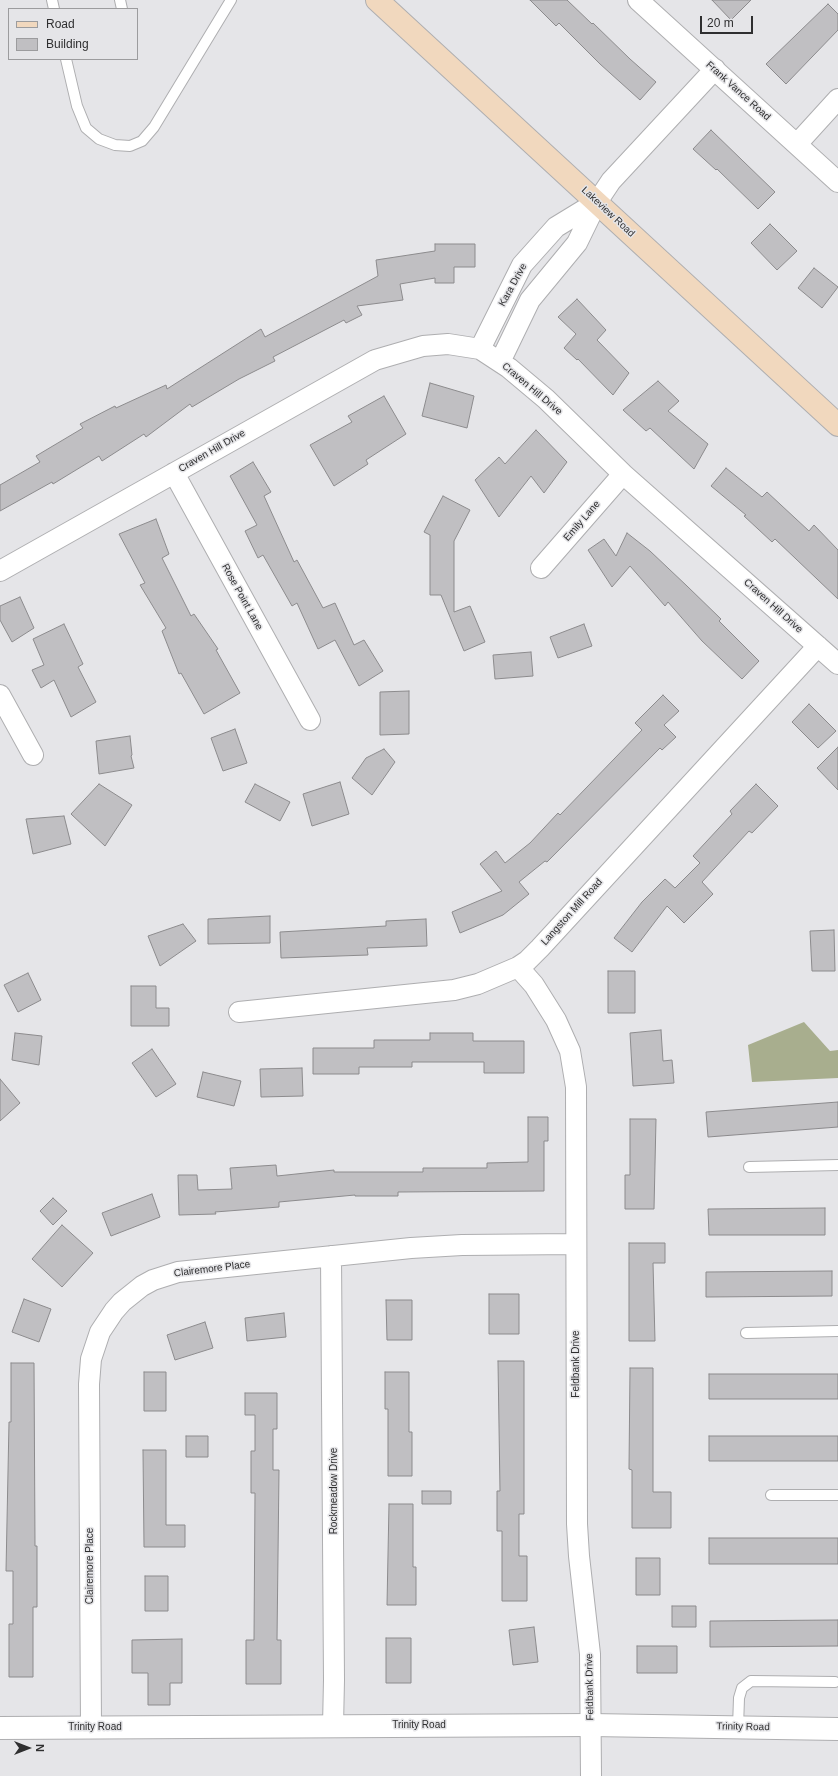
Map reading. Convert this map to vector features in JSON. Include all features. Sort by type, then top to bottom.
[{"type":"main road","name":"Lakeview Road","points":[[377,0],[838,425]]},
{"type":"street","name":"Frank Vance Road","points":[[638,0],[838,182]]},
{"type":"street","name":"Kara Drive","points":[[500,362],[530,300],[577,243],[597,202],[611,181],[715,69]]},
{"type":"street","points":[[797,144],[838,99]]},
{"type":"street","name":"Kara Drive","points":[[480,349],[522,265],[556,227],[597,202]]},
{"type":"street","name":"Craven Hill Drive","points":[[0,571],[375,360],[423,346],[448,344],[480,349],[500,362],[546,399],[623,474],[838,664]]},
{"type":"street","name":"Rose Point Lane","points":[[174,474],[310,720]]},
{"type":"street","name":"Emily Lane","points":[[541,568],[623,474]]},
{"type":"street","name":"Langston Mill Road","points":[[239,1012],[454,990],[478,984],[518,968],[540,948],[818,646]]},
{"type":"street","points":[[0,695],[33,756]]},
{"type":"street","name":"Feldbank Drive","points":[[518,968],[534,985],[556,1020],[570,1051],[576,1087],[577,1524],[590,1654],[591,1776]]},
{"type":"street","name":"Clairemore Place","points":[[91,1727],[89,1384],[91,1359],[100,1332],[122,1302],[142,1286],[164,1276],[178,1272],[331,1256],[462,1245],[576,1244]]},
{"type":"street","name":"Rockmeadow Drive","points":[[331,1256],[334,1672],[333,1726]]},
{"type":"street","name":"Trinity Road","points":[[0,1728],[591,1725],[838,1729]]},
{"type":"lane","points":[[66,60],[78,106],[86,128],[99,139],[115,145],[130,146],[142,141],[154,127],[231,0]]},
{"type":"lane","points":[[750,1167],[838,1166]]},
{"type":"lane","points":[[746,1333],[838,1331]]},
{"type":"lane","points":[[771,1495],[838,1495]]},
{"type":"lane","points":[[738,1727],[739,1698],[742,1688],[751,1681],[835,1682]]},
{"type":"green space","points":[[804,1022],[830,1051],[838,1050],[838,1078],[752,1082],[748,1045]]},
{"type":"building","points":[[530,0],[567,0],[656,82],[640,100],[600,64],[559,23],[556,26]]},
{"type":"building","points":[[712,0],[751,0],[731,20]]},
{"type":"building","points":[[828,4],[838,14],[838,30],[786,84],[766,64]]},
{"type":"building","points":[[711,130],[775,192],[758,209],[717,169],[716,170],[693,149]]},
{"type":"building","points":[[770,224],[797,251],[777,270],[751,243]]},
{"type":"building","points":[[435,244],[475,244],[475,267],[454,267],[454,283],[435,283],[435,278],[400,284],[403,300],[357,306],[362,315],[346,323],[344,320],[273,357],[275,361],[239,379],[192,407],[190,404],[146,437],[144,434],[102,461],[99,456],[53,484],[52,482],[0,511],[0,485],[40,462],[36,456],[83,428],[80,424],[115,406],[116,408],[166,385],[167,389],[261,329],[265,337],[378,276],[376,260],[435,251]]},
{"type":"building","points":[[814,268],[838,287],[822,308],[798,288]]},
{"type":"building","points":[[577,299],[606,330],[597,340],[629,373],[613,395],[578,359],[577,360],[564,348],[576,334],[558,317]]},
{"type":"building","points":[[658,381],[679,401],[668,411],[708,444],[694,469],[650,428],[646,431],[623,410]]},
{"type":"building","points":[[430,383],[474,396],[467,428],[422,416]]},
{"type":"building","points":[[384,396],[406,434],[366,460],[368,464],[334,486],[310,445],[352,422],[348,416]]},
{"type":"building","points":[[536,430],[567,462],[544,493],[531,476],[499,517],[475,480],[499,457],[505,464]]},
{"type":"building","points":[[253,462],[271,492],[264,496],[294,562],[297,560],[323,608],[335,603],[354,645],[364,640],[383,671],[359,686],[335,640],[318,649],[297,603],[292,606],[263,555],[258,558],[245,531],[257,525],[230,476]]},
{"type":"building","points":[[726,468],[762,497],[767,492],[809,531],[814,525],[838,550],[838,599],[775,539],[772,542],[744,516],[746,515],[711,486]]},
{"type":"building","points":[[443,496],[470,510],[454,541],[454,612],[470,606],[485,642],[464,651],[441,595],[430,595],[430,535],[424,532]]},
{"type":"building","points":[[156,519],[169,554],[162,558],[191,616],[194,614],[218,649],[216,650],[240,693],[204,714],[181,673],[179,674],[162,631],[166,628],[140,585],[145,583],[119,534]]},
{"type":"building","points":[[627,533],[650,551],[687,586],[721,619],[719,621],[759,661],[742,679],[702,641],[668,602],[665,606],[630,566],[612,587],[588,550],[604,539],[616,556]]},
{"type":"building","points":[[20,597],[34,628],[12,642],[0,620],[0,606]]},
{"type":"building","points":[[64,624],[83,664],[78,667],[96,702],[71,717],[54,680],[41,688],[32,670],[44,665],[33,639]]},
{"type":"building","points":[[584,624],[592,646],[558,658],[550,637]]},
{"type":"building","points":[[531,652],[533,676],[495,679],[493,655]]},
{"type":"building","points":[[409,691],[409,734],[380,735],[380,692]]},
{"type":"building","points":[[663,695],[679,711],[664,725],[676,737],[662,750],[660,748],[547,862],[545,861],[519,882],[529,894],[503,915],[460,933],[452,912],[502,891],[480,864],[496,851],[505,863],[530,843],[558,813],[560,815],[642,730],[635,723]]},
{"type":"building","points":[[809,704],[836,731],[818,748],[792,722]]},
{"type":"building","points":[[235,729],[247,763],[223,771],[211,738]]},
{"type":"building","points":[[130,736],[131,756],[134,768],[99,774],[96,741]]},
{"type":"building","points":[[838,747],[838,790],[817,768]]},
{"type":"building","points":[[384,749],[395,762],[372,795],[352,778],[366,758]]},
{"type":"building","points":[[340,782],[349,814],[312,826],[303,794]]},
{"type":"building","points":[[99,784],[132,805],[105,846],[71,814]]},
{"type":"building","points":[[255,784],[290,802],[280,821],[245,802]]},
{"type":"building","points":[[756,784],[778,806],[752,833],[749,831],[702,882],[713,894],[684,923],[667,906],[632,952],[614,938],[642,902],[665,879],[675,888],[700,863],[693,856],[732,814],[730,811]]},
{"type":"building","points":[[64,816],[71,844],[33,854],[26,819]]},
{"type":"building","points":[[270,916],[270,943],[208,944],[208,919]]},
{"type":"building","points":[[426,919],[427,946],[367,948],[368,955],[281,958],[280,932],[386,926],[386,921]]},
{"type":"building","points":[[183,924],[196,941],[160,966],[148,936]]},
{"type":"building","points":[[834,930],[835,971],[812,971],[810,931]]},
{"type":"building","points":[[608,971],[635,971],[635,1013],[608,1013]]},
{"type":"building","points":[[28,973],[41,1000],[18,1012],[4,985]]},
{"type":"building","points":[[131,986],[156,986],[156,1008],[169,1008],[169,1026],[131,1026]]},
{"type":"building","points":[[661,1030],[663,1061],[672,1060],[674,1083],[633,1086],[630,1033]]},
{"type":"building","points":[[15,1033],[42,1036],[39,1065],[12,1060]]},
{"type":"building","points":[[430,1033],[473,1033],[473,1041],[524,1041],[524,1073],[484,1073],[484,1062],[412,1062],[412,1067],[359,1067],[359,1074],[313,1074],[313,1048],[374,1048],[374,1040],[430,1040]]},
{"type":"building","points":[[152,1049],[176,1084],[156,1097],[132,1063]]},
{"type":"building","points":[[302,1068],[303,1096],[261,1097],[260,1069]]},
{"type":"building","points":[[203,1072],[241,1081],[234,1106],[197,1097]]},
{"type":"building","points":[[0,1079],[20,1103],[0,1121]]},
{"type":"building","points":[[838,1102],[838,1127],[708,1137],[706,1112]]},
{"type":"building","points":[[528,1117],[548,1117],[548,1141],[544,1141],[544,1191],[398,1192],[398,1196],[355,1195],[279,1202],[279,1207],[215,1212],[216,1214],[179,1215],[178,1175],[197,1175],[198,1190],[232,1189],[230,1168],[276,1165],[277,1176],[334,1170],[334,1172],[423,1172],[423,1168],[487,1168],[487,1163],[528,1162]]},
{"type":"building","points":[[630,1119],[656,1119],[654,1209],[625,1209],[625,1175],[630,1175]]},
{"type":"building","points":[[152,1194],[160,1217],[111,1236],[102,1213]]},
{"type":"building","points":[[53,1198],[67,1211],[53,1225],[40,1211]]},
{"type":"building","points":[[825,1208],[825,1235],[709,1235],[708,1209]]},
{"type":"building","points":[[62,1225],[93,1253],[62,1287],[32,1259]]},
{"type":"building","points":[[629,1243],[665,1243],[665,1263],[653,1263],[655,1341],[629,1341]]},
{"type":"building","points":[[832,1271],[832,1296],[706,1297],[706,1272]]},
{"type":"building","points":[[489,1294],[519,1294],[519,1334],[489,1334]]},
{"type":"building","points":[[24,1299],[51,1309],[39,1342],[12,1332]]},
{"type":"building","points":[[386,1300],[412,1300],[412,1340],[387,1340]]},
{"type":"building","points":[[284,1313],[286,1337],[247,1341],[245,1318]]},
{"type":"building","points":[[205,1322],[213,1348],[175,1360],[167,1335]]},
{"type":"building","points":[[498,1361],[524,1361],[524,1514],[519,1514],[519,1556],[527,1556],[527,1601],[502,1601],[502,1531],[497,1531],[497,1491],[500,1491]]},
{"type":"building","points":[[11,1363],[34,1363],[35,1546],[37,1546],[37,1607],[33,1607],[33,1677],[9,1677],[9,1624],[13,1624],[13,1571],[6,1571],[9,1422],[11,1422]]},
{"type":"building","points":[[630,1368],[653,1368],[653,1492],[671,1492],[671,1528],[632,1528],[632,1470],[629,1469]]},
{"type":"building","points":[[144,1372],[166,1372],[166,1411],[144,1411]]},
{"type":"building","points":[[385,1372],[409,1372],[409,1432],[412,1432],[412,1476],[388,1476],[388,1409],[385,1409]]},
{"type":"building","points":[[709,1374],[838,1374],[838,1399],[709,1399]]},
{"type":"building","points":[[245,1393],[277,1393],[277,1429],[273,1429],[273,1470],[279,1470],[277,1640],[281,1640],[281,1684],[246,1684],[246,1640],[254,1640],[255,1493],[251,1493],[251,1451],[255,1451],[255,1415],[245,1415]]},
{"type":"building","points":[[186,1436],[208,1436],[208,1457],[186,1457]]},
{"type":"building","points":[[709,1436],[838,1436],[838,1461],[709,1461]]},
{"type":"building","points":[[143,1450],[166,1450],[166,1525],[185,1525],[185,1547],[144,1547]]},
{"type":"building","points":[[422,1491],[451,1491],[451,1504],[422,1504]]},
{"type":"building","points":[[389,1504],[413,1504],[413,1567],[416,1567],[416,1605],[387,1605]]},
{"type":"building","points":[[709,1538],[838,1538],[838,1564],[709,1564]]},
{"type":"building","points":[[636,1558],[660,1558],[660,1595],[636,1595]]},
{"type":"building","points":[[145,1576],[168,1576],[168,1611],[145,1611]]},
{"type":"building","points":[[672,1606],[696,1606],[696,1627],[672,1627]]},
{"type":"building","points":[[838,1620],[838,1646],[710,1647],[710,1621]]},
{"type":"building","points":[[534,1627],[538,1662],[513,1665],[509,1630]]},
{"type":"building","points":[[386,1638],[411,1638],[411,1683],[386,1683]]},
{"type":"building","points":[[182,1639],[182,1683],[170,1683],[170,1705],[148,1705],[148,1673],[132,1673],[132,1640]]},
{"type":"building","points":[[637,1646],[677,1646],[677,1673],[637,1673]]}]
